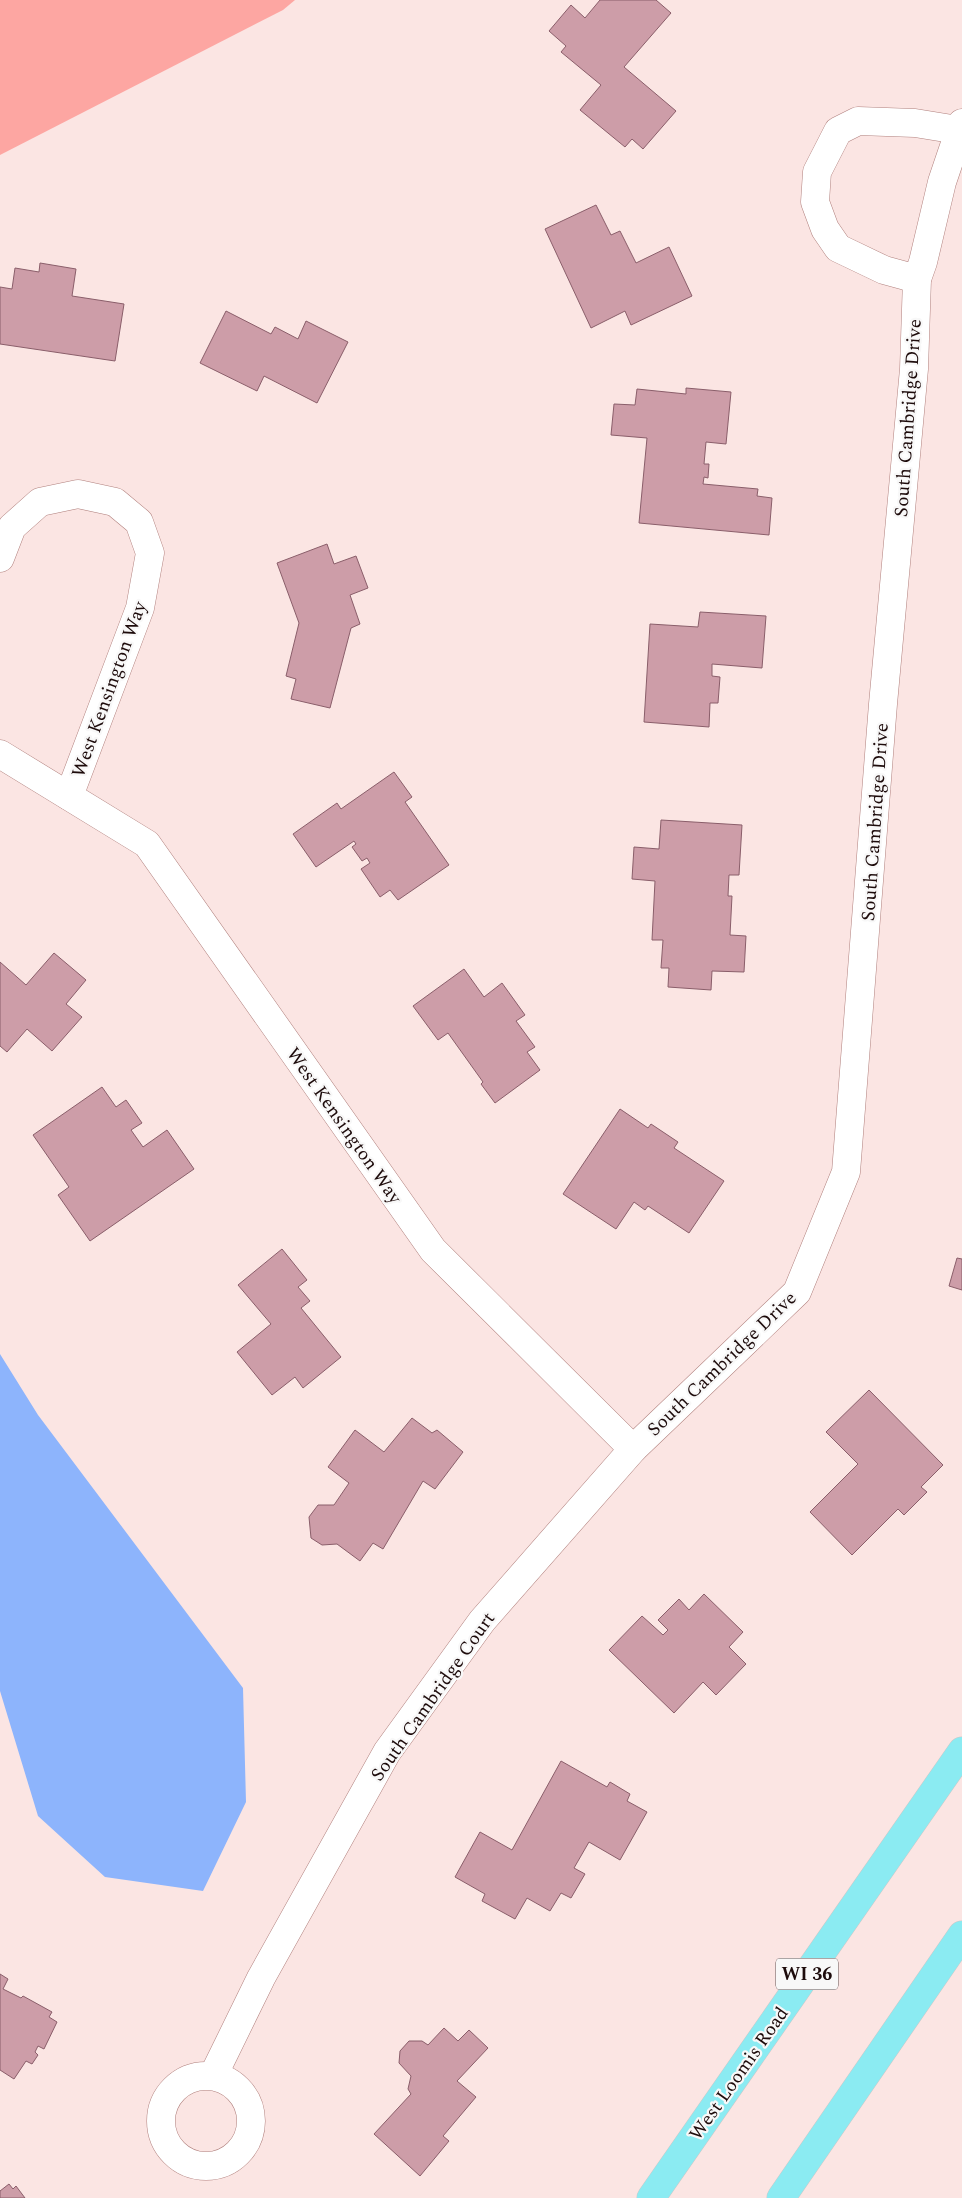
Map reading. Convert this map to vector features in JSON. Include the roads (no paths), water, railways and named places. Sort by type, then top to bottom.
[{"type":"main road","name":"West Loomis Road","points":[[651,2198],[962,1751]]},
{"type":"main road","points":[[781,2198],[962,1935]]},
{"type":"street","points":[[917,279],[884,270],[838,248],[825,228],[815,202],[817,172],[838,131],[858,121],[960,126]]},
{"type":"street","name":"South Cambridge Drive","points":[[633,1449],[797,1292],[846,1172],[883,704],[914,369],[917,279],[924,262],[942,182],[960,126]]},
{"type":"street","name":"West Kensington Way","points":[[0,558],[12,527],[40,502],[78,494],[115,502],[140,522],[150,553],[140,608],[69,796]]},
{"type":"street","name":"West Kensington Way","points":[[0,754],[147,844],[433,1250],[633,1449]]},
{"type":"street","name":"South Cambridge Court","points":[[213,2076],[261,1978],[388,1752],[482,1621],[633,1449]]},
{"type":"water","points":[[0,1354],[38,1415],[243,1688],[246,1802],[203,1891],[105,1877],[38,1816],[0,1691]]}]
